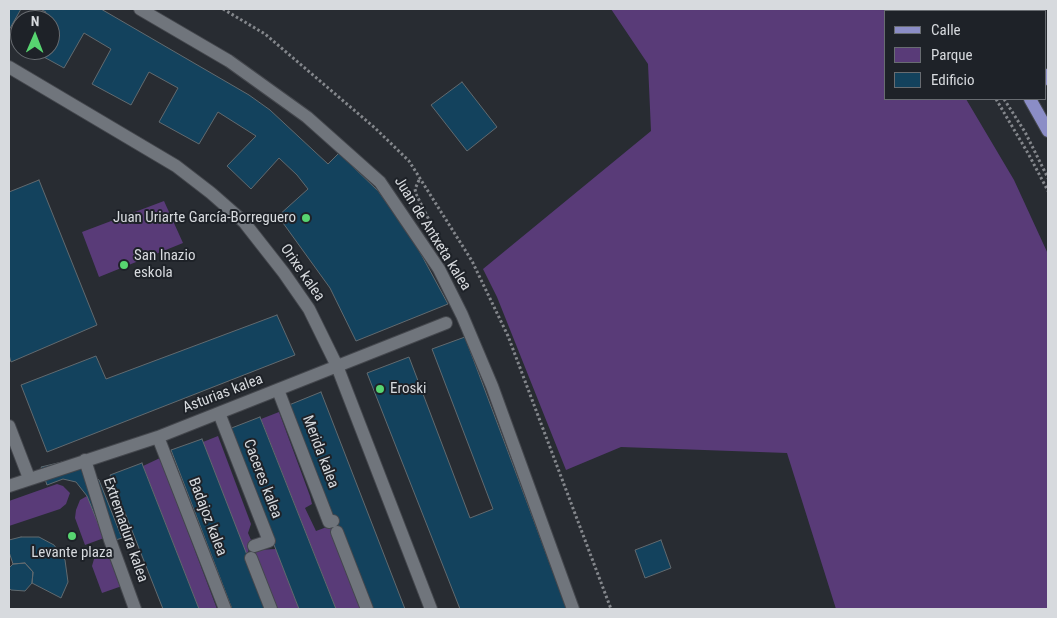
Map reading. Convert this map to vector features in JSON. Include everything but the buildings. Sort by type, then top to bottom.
[{"type":"main road","points":[[1031,100],[1048,132]]},
{"type":"street","name":"Juan de Antxeta kalea","points":[[140,9],[237,66],[307,117],[380,182],[439,269],[462,315],[492,386],[572,609]]},
{"type":"street","name":"Orixe kalea","points":[[9,67],[176,166],[244,222],[284,273],[309,309],[337,366],[431,609]]},
{"type":"street","name":"Asturias kalea","points":[[9,486],[158,437],[446,323]]},
{"type":"street","name":"Merida kalea","points":[[278,390],[328,522],[335,526],[367,609]]},
{"type":"street","name":"Caceres kalea","points":[[219,413],[269,541],[252,552],[271,609]]},
{"type":"street","points":[[9,426],[29,478]]},
{"type":"street","name":"Badajoz kalea","points":[[158,437],[225,609]]},
{"type":"street","name":"Extremadura kalea","points":[[85,460],[110,540],[135,608]]},
{"type":"path","points":[[997,100],[1048,191]]},
{"type":"path","points":[[1005,100],[1025,132],[1048,178]]},
{"type":"green space","points":[[611,9],[911,10],[884,10],[884,100],[967,100],[1014,180],[1048,254],[1048,609],[836,609],[787,453],[621,447],[566,470],[497,297],[483,269],[651,131],[648,64]]},
{"type":"green space","points":[[164,201],[183,243],[99,277],[82,232]]},
{"type":"green space","points":[[279,412],[310,496],[312,504],[305,508],[316,531],[332,525],[364,609],[336,609],[261,419]]},
{"type":"green space","points":[[218,436],[251,524],[248,533],[251,540],[247,556],[203,442]]},
{"type":"green space","points":[[160,458],[217,609],[199,609],[143,466]]},
{"type":"green space","points":[[57,484],[63,486],[70,493],[66,504],[60,509],[9,526],[9,501]]},
{"type":"green space","points":[[87,496],[104,538],[85,545],[75,518],[80,500]]},
{"type":"green space","points":[[276,549],[299,609],[275,609],[254,557],[257,550]]},
{"type":"green space","points":[[110,554],[122,586],[102,593],[92,566],[94,559]]},
{"type":"place","name":"Juan Uriarte García-Borreguero","points":[[306,218]]},
{"type":"place","name":"San Inazio eskola","points":[[124,265]]},
{"type":"place","name":"Eroski","points":[[380,389]]},
{"type":"place","name":"Levante plaza","points":[[72,536]]}]
